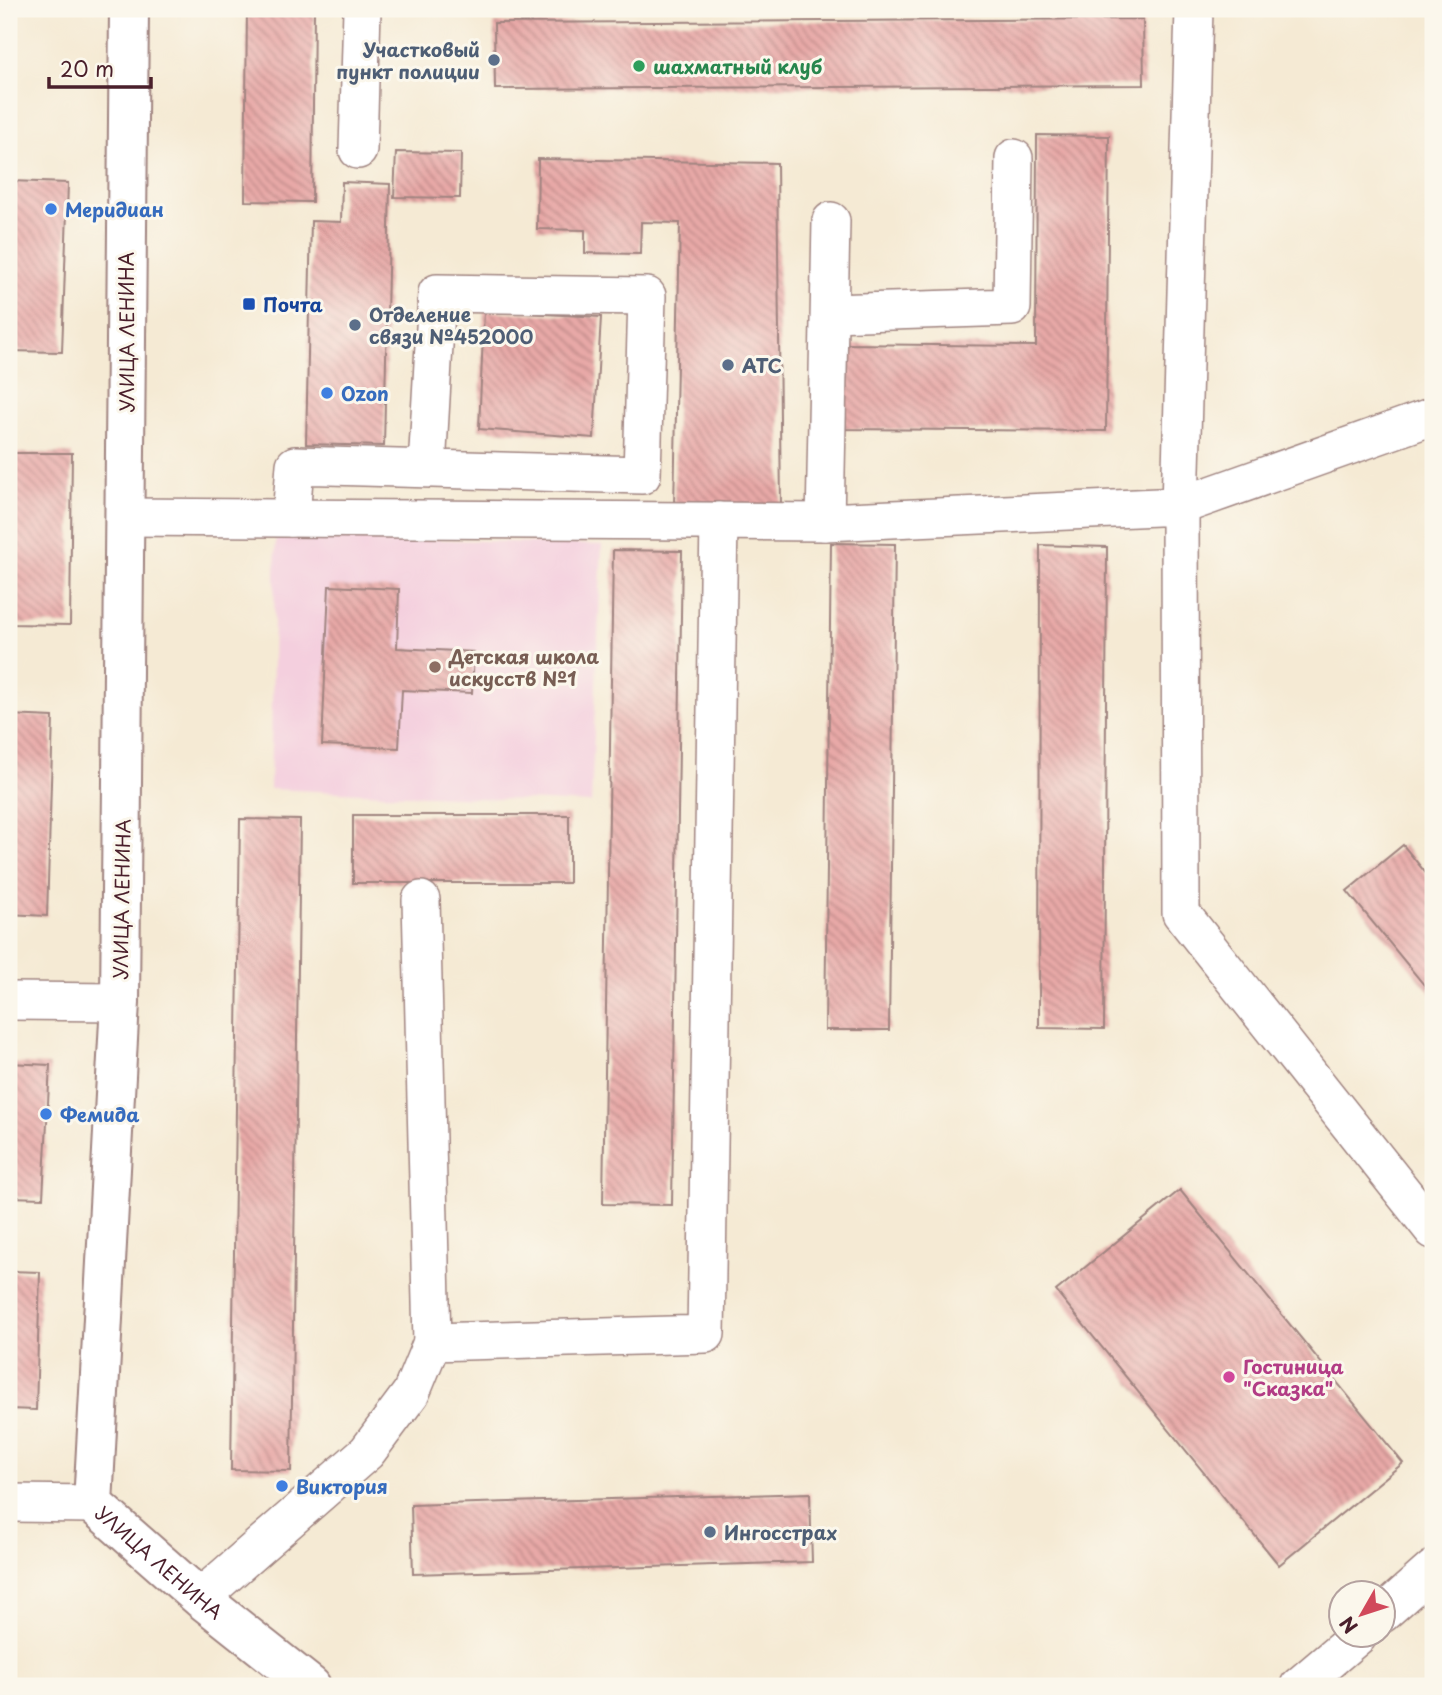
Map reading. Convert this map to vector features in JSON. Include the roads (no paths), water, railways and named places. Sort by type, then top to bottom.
[{"type":"main road","name":"УЛИЦА ЛЕНИНА","points":[[129,9],[120,1002],[93,1504],[200,1598],[311,1686]]},
{"type":"street","points":[[359,150],[362,9]]},
{"type":"street","points":[[1194,9],[1180,506],[1181,913],[1433,1230]]},
{"type":"street","points":[[831,313],[1012,307],[1014,159]]},
{"type":"street","points":[[825,522],[831,221]]},
{"type":"street","points":[[291,519],[295,465],[642,475],[648,296],[437,293],[427,468]]},
{"type":"street","points":[[125,517],[825,522],[1180,506],[1433,416]]},
{"type":"street","points":[[432,1342],[706,1334],[719,521]]},
{"type":"street","points":[[200,1598],[368,1452],[411,1393],[432,1342],[421,900]]},
{"type":"street","points":[[9,1001],[120,1002]]},
{"type":"street","points":[[9,1503],[93,1504]]},
{"type":"street","points":[[1396,1602],[1433,1570]]},
{"type":"street","points":[[1299,1686],[1341,1650]]},
{"type":"place","name":"Участковый пункт полиции","points":[[494,60]]},
{"type":"place","name":"шахматный клуб","points":[[639,66]]},
{"type":"place","name":"Меридиан","points":[[51,209]]},
{"type":"place","name":"Почта","points":[[249,304]]},
{"type":"place","name":"Отделение связи №452000","points":[[355,325]]},
{"type":"place","name":"АТС","points":[[728,365]]},
{"type":"place","name":"Ozon","points":[[327,393]]},
{"type":"place","name":"Детская школа искусств №1","points":[[435,667]]},
{"type":"place","name":"Фемида","points":[[46,1114]]},
{"type":"place","name":"Гостиница \"Сказка\"","points":[[1229,1377]]},
{"type":"place","name":"Виктория","points":[[282,1486]]},
{"type":"place","name":"Ингосстрах","points":[[710,1532]]}]
